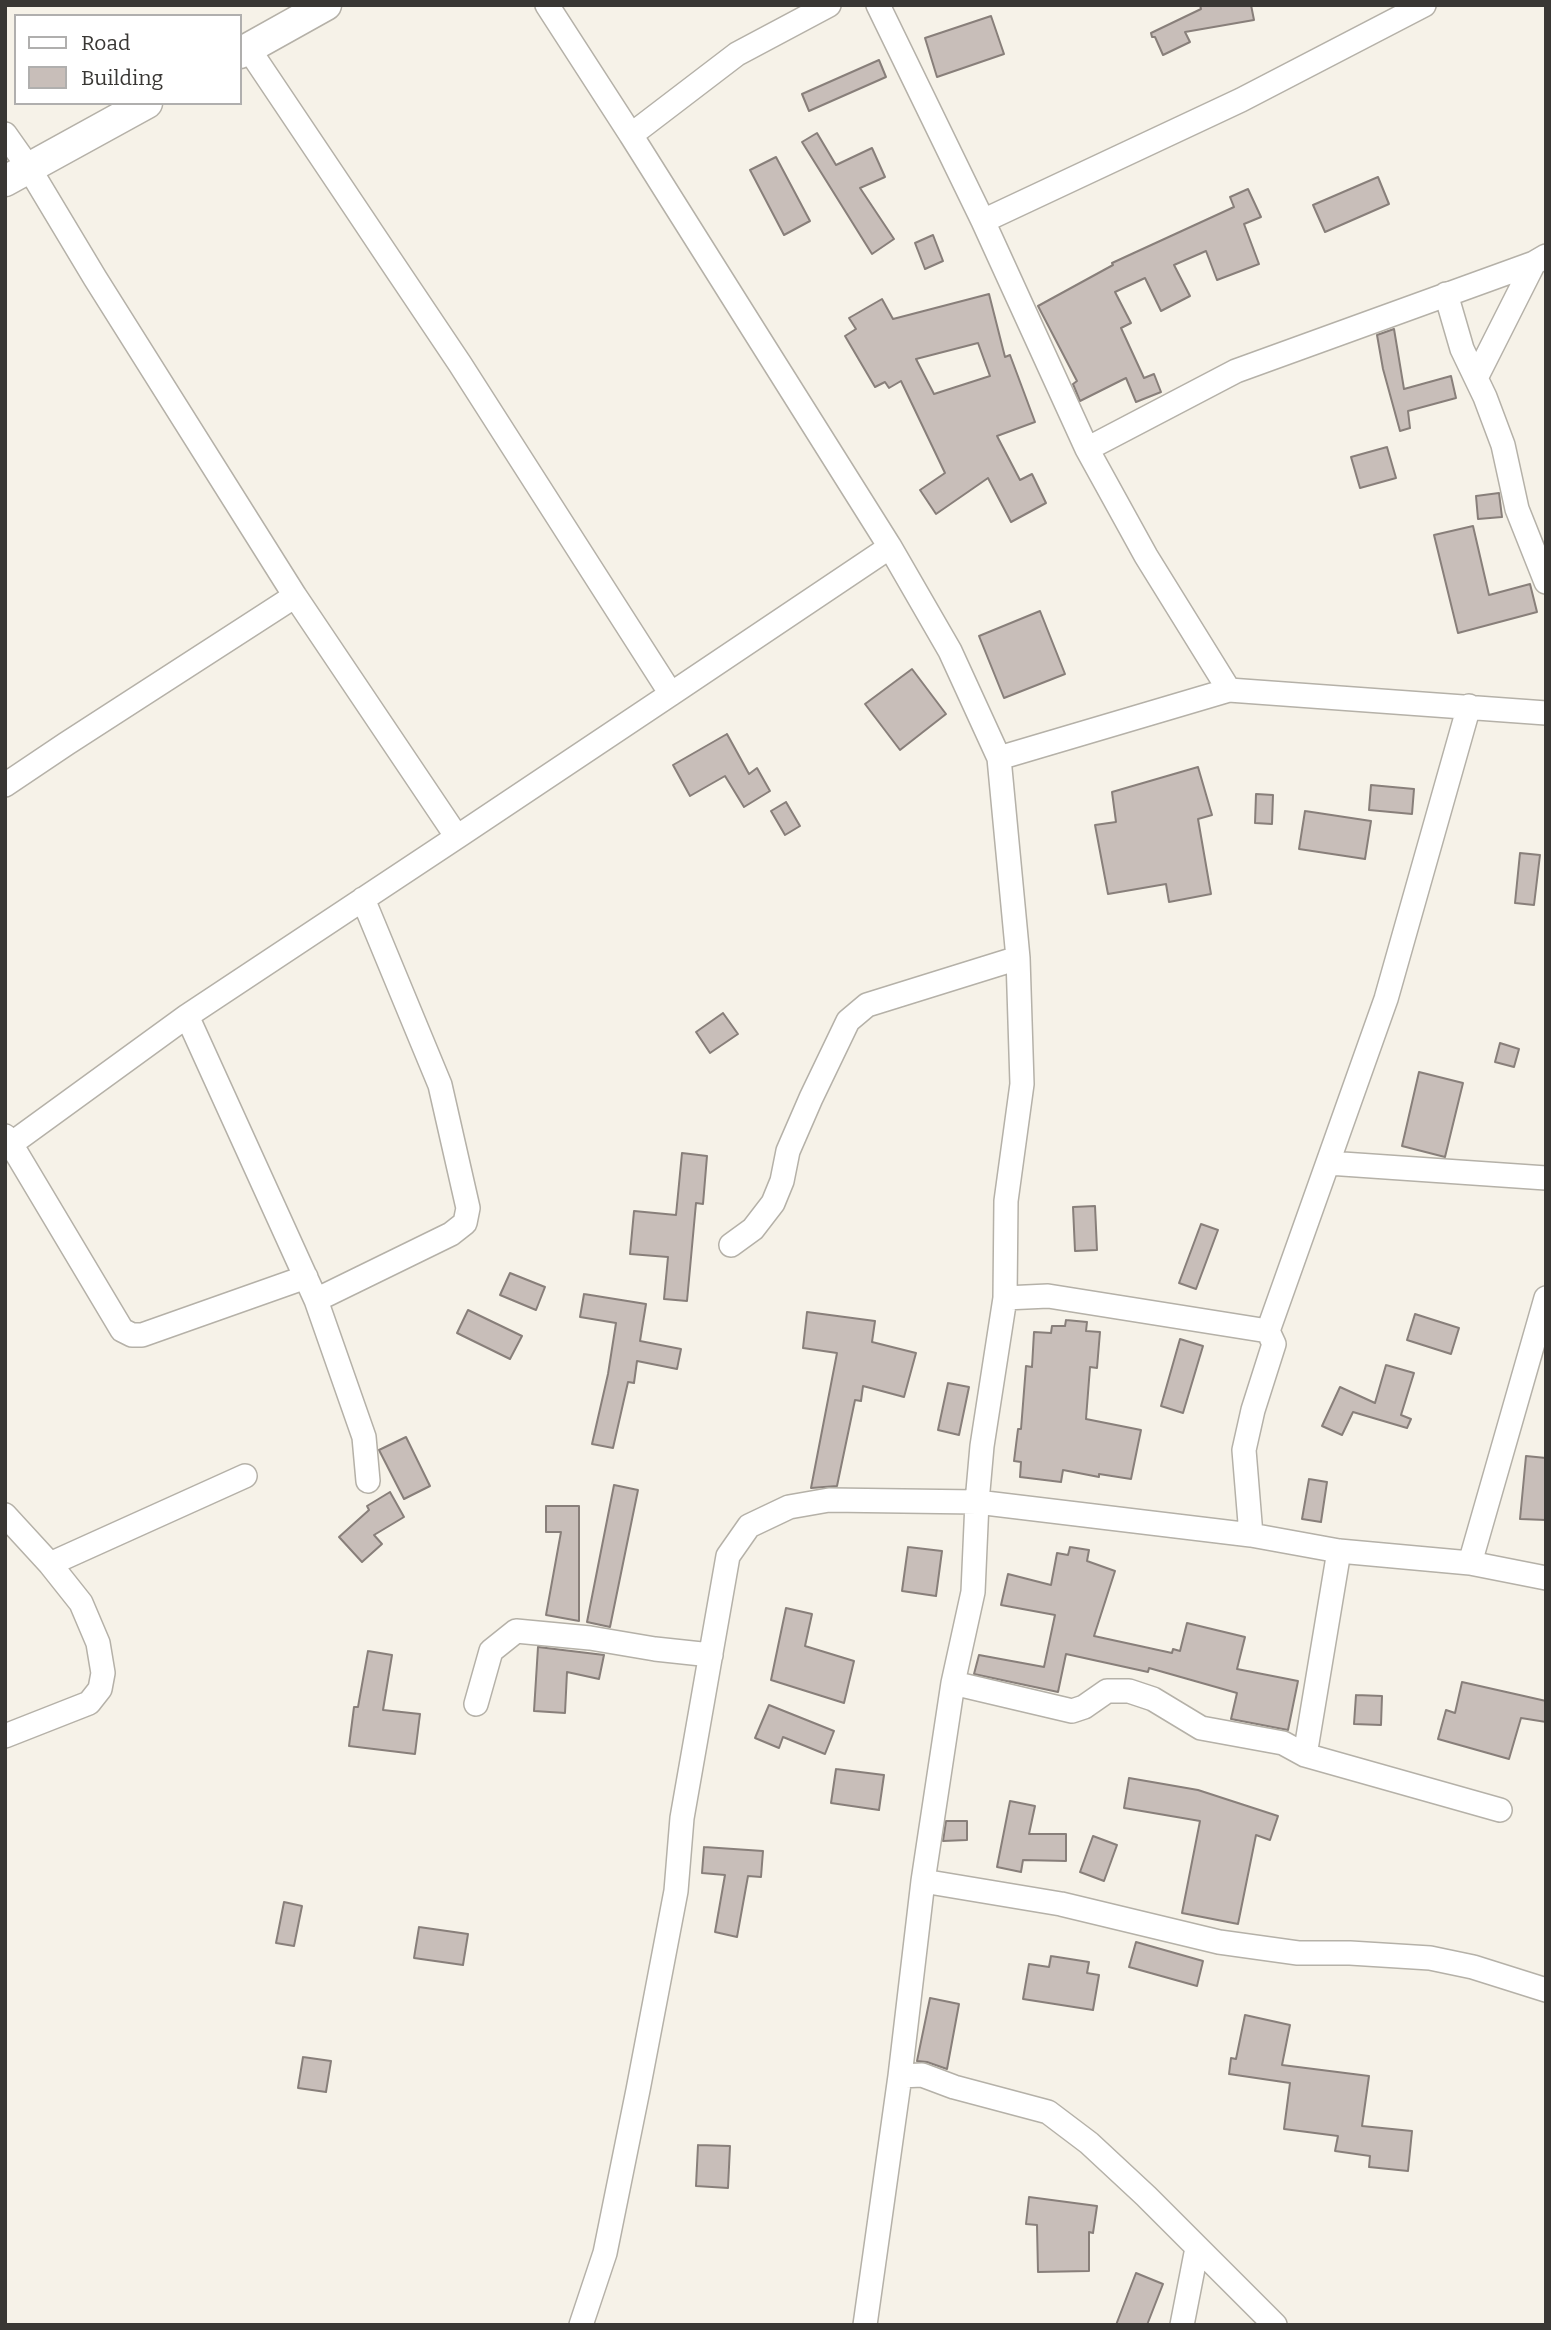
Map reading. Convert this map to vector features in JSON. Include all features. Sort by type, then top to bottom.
[{"type":"street","points":[[326,5],[244,51],[460,364],[671,694]]},
{"type":"street","points":[[547,5],[890,547],[950,651],[999,758],[1018,958],[1021,1084],[1006,1201],[1005,1298],[982,1446],[973,1592],[953,1683],[923,1881],[900,2076],[865,2325]]},
{"type":"street","points":[[631,135],[737,54],[829,5]]},
{"type":"street","points":[[878,5],[983,221],[1087,449],[1146,556],[1229,690]]},
{"type":"street","points":[[983,221],[1241,100],[1424,5]]},
{"type":"street","points":[[17,175],[143,105]]},
{"type":"street","points":[[5,134],[17,175],[95,278],[295,596],[457,837]]},
{"type":"street","points":[[1087,449],[1236,371],[1540,259]]},
{"type":"street","points":[[1476,378],[1540,259]]},
{"type":"street","points":[[1446,294],[1462,349],[1503,445],[1517,509],[1546,582]]},
{"type":"street","points":[[306,1277],[142,1335],[132,1335],[122,1330],[7,1143],[187,1016],[890,547]]},
{"type":"street","points":[[5,785],[295,596]]},
{"type":"street","points":[[999,758],[1229,690],[1546,713]]},
{"type":"street","points":[[1251,1535],[1244,1450],[1253,1410],[1274,1344],[1268,1331],[1386,999],[1469,706]]},
{"type":"street","points":[[316,1300],[451,1234],[465,1223],[468,1208],[440,1085],[363,899]]},
{"type":"street","points":[[731,1245],[754,1229],[773,1203],[793,1140],[849,1021],[867,1005],[1018,958]]},
{"type":"street","points":[[187,1016],[316,1300],[363,1437],[368,1481]]},
{"type":"street","points":[[1328,1163],[1546,1178]]},
{"type":"street","points":[[1005,1298],[1048,1296],[1268,1331]]},
{"type":"street","points":[[1470,1563],[1546,1298]]},
{"type":"street","points":[[50,1564],[245,1476]]},
{"type":"street","points":[[581,2325],[605,2253],[638,2090],[676,1891],[682,1818],[728,1556],[748,1525],[789,1507],[829,1500],[977,1502],[1251,1535],[1339,1551],[1470,1563],[1546,1578]]},
{"type":"street","points":[[5,1515],[81,1603],[98,1643],[103,1673],[100,1689],[89,1703],[5,1735]]},
{"type":"street","points":[[1305,1755],[1339,1551]]},
{"type":"street","points":[[477,1703],[491,1651],[516,1631],[590,1637],[711,1656]]},
{"type":"street","points":[[953,1683],[1072,1711],[1084,1707],[1107,1691],[1129,1691],[1153,1699],[1201,1728],[1283,1743],[1305,1755],[1500,1810]]},
{"type":"street","points":[[923,1881],[1061,1904],[1219,1942],[1298,1953],[1430,1958],[1473,1967],[1546,1990]]},
{"type":"street","points":[[900,2076],[922,2075],[954,2087],[1048,2112],[1089,2143],[1275,2325]]},
{"type":"street","points":[[1182,2325],[1197,2248]]},
{"type":"building","points":[[1200,5],[1251,5],[1254,20],[1185,32],[1190,42],[1163,55],[1151,33],[1201,9]]},
{"type":"building","points":[[991,16],[1004,54],[937,77],[925,38]]},
{"type":"building","points":[[879,60],[886,77],[809,111],[802,94]]},
{"type":"building","points":[[817,133],[836,165],[872,148],[885,177],[860,188],[894,239],[872,254],[802,142]]},
{"type":"building","points":[[776,157],[810,221],[784,235],[750,170]]},
{"type":"building","points":[[1378,177],[1389,204],[1325,232],[1313,205]]},
{"type":"building","points":[[1248,189],[1261,217],[1244,224],[1259,264],[1217,280],[1206,251],[1174,265],[1190,296],[1161,311],[1145,278],[1115,292],[1131,323],[1121,328],[1144,378],[1154,374],[1161,392],[1136,402],[1126,378],[1080,401],[1073,384],[1077,381],[1038,306],[1113,265],[1112,263],[1234,207],[1230,197]]},
{"type":"building","points":[[933,235],[943,261],[925,269],[915,243]]},
{"type":"building","points":[[989,294],[1005,357],[1010,355],[1035,422],[997,436],[1020,480],[1032,474],[1046,503],[1011,522],[988,478],[936,514],[920,490],[945,473],[901,381],[889,388],[885,382],[875,387],[845,336],[856,329],[849,318],[882,299],[893,319]],"holes":[[[978,343],[990,376],[934,394],[916,359]]]},
{"type":"building","points":[[1394,329],[1404,389],[1451,376],[1456,398],[1408,411],[1410,428],[1400,431],[1377,335]]},
{"type":"building","points":[[1387,447],[1396,478],[1360,488],[1351,457]]},
{"type":"building","points":[[1499,493],[1502,517],[1478,519],[1476,496]]},
{"type":"building","points":[[1473,526],[1489,595],[1530,584],[1537,612],[1458,633],[1434,535]]},
{"type":"building","points":[[1040,611],[1065,674],[1004,698],[979,636]]},
{"type":"building","points":[[912,669],[946,714],[900,750],[865,704]]},
{"type":"building","points":[[727,734],[749,774],[757,768],[770,791],[744,807],[725,776],[690,796],[673,765]]},
{"type":"building","points":[[1198,767],[1212,815],[1198,819],[1211,894],[1169,902],[1166,884],[1108,894],[1095,825],[1116,822],[1112,792]]},
{"type":"building","points":[[1371,785],[1414,789],[1412,814],[1369,810]]},
{"type":"building","points":[[1256,794],[1273,795],[1272,824],[1255,823]]},
{"type":"building","points":[[786,802],[800,826],[785,835],[771,811]]},
{"type":"building","points":[[1305,811],[1371,821],[1365,859],[1299,849]]},
{"type":"building","points":[[1520,853],[1540,855],[1534,905],[1515,903]]},
{"type":"building","points":[[723,1013],[738,1034],[710,1053],[696,1032]]},
{"type":"building","points":[[1500,1043],[1519,1049],[1514,1067],[1495,1062]]},
{"type":"building","points":[[1419,1072],[1463,1083],[1445,1157],[1402,1146]]},
{"type":"building","points":[[682,1153],[707,1156],[703,1204],[696,1203],[687,1301],[664,1299],[668,1257],[630,1254],[634,1211],[676,1215]]},
{"type":"building","points":[[1095,1206],[1097,1250],[1075,1251],[1073,1207]]},
{"type":"building","points":[[1201,1224],[1218,1230],[1196,1289],[1179,1283]]},
{"type":"building","points":[[510,1273],[545,1287],[536,1310],[500,1295]]},
{"type":"building","points":[[584,1294],[646,1304],[640,1341],[681,1349],[677,1369],[637,1361],[634,1383],[628,1382],[613,1448],[592,1444],[616,1323],[580,1317]]},
{"type":"building","points":[[468,1310],[522,1336],[510,1359],[457,1333]]},
{"type":"building","points":[[807,1312],[875,1321],[872,1342],[916,1353],[904,1397],[863,1386],[861,1401],[855,1400],[837,1486],[811,1488],[837,1353],[803,1348]]},
{"type":"building","points":[[1415,1314],[1459,1328],[1451,1354],[1407,1340]]},
{"type":"building","points":[[1066,1320],[1087,1322],[1086,1331],[1100,1332],[1097,1368],[1090,1367],[1086,1419],[1141,1430],[1131,1479],[1099,1474],[1099,1477],[1063,1470],[1061,1482],[1020,1477],[1021,1462],[1014,1461],[1018,1429],[1021,1429],[1026,1366],[1032,1367],[1034,1332],[1051,1333],[1052,1326],[1065,1326]]},
{"type":"building","points":[[1180,1339],[1203,1346],[1183,1413],[1161,1406]]},
{"type":"building","points":[[1386,1365],[1414,1373],[1401,1415],[1411,1419],[1407,1428],[1353,1412],[1342,1435],[1322,1426],[1340,1387],[1375,1403]]},
{"type":"building","points":[[948,1383],[969,1387],[959,1435],[938,1430]]},
{"type":"building","points":[[406,1437],[430,1486],[404,1499],[379,1450]]},
{"type":"building","points":[[1526,1456],[1546,1458],[1546,1520],[1520,1519]]},
{"type":"building","points":[[1309,1479],[1327,1482],[1321,1522],[1302,1519]]},
{"type":"building","points":[[614,1485],[638,1490],[610,1627],[587,1622]]},
{"type":"building","points":[[390,1492],[404,1517],[374,1535],[382,1544],[362,1562],[339,1537],[369,1510],[367,1506]]},
{"type":"building","points":[[546,1506],[579,1506],[579,1621],[546,1615],[561,1532],[546,1532]]},
{"type":"building","points":[[908,1547],[942,1551],[936,1596],[902,1591]]},
{"type":"building","points":[[1070,1547],[1089,1550],[1087,1561],[1115,1571],[1094,1636],[1172,1653],[1173,1649],[1180,1651],[1187,1623],[1245,1637],[1237,1669],[1298,1681],[1288,1730],[1231,1719],[1237,1693],[1149,1668],[1148,1672],[1066,1654],[1058,1692],[974,1674],[979,1655],[1044,1667],[1055,1615],[1001,1605],[1008,1574],[1051,1585],[1057,1553],[1068,1555]]},
{"type":"building","points":[[786,1608],[812,1614],[805,1646],[854,1661],[844,1703],[771,1680]]},
{"type":"building","points":[[538,1647],[604,1655],[599,1679],[567,1672],[565,1713],[534,1711]]},
{"type":"building","points":[[368,1651],[392,1655],[383,1710],[420,1714],[415,1754],[349,1746],[354,1707],[358,1707]]},
{"type":"building","points":[[1462,1682],[1546,1701],[1546,1722],[1521,1718],[1509,1759],[1438,1739],[1446,1710],[1455,1713]]},
{"type":"building","points":[[1356,1695],[1382,1696],[1381,1725],[1354,1724]]},
{"type":"building","points":[[769,1705],[834,1731],[825,1754],[783,1737],[779,1748],[755,1738]]},
{"type":"building","points":[[836,1769],[884,1775],[879,1810],[831,1803]]},
{"type":"building","points":[[1129,1778],[1198,1790],[1278,1816],[1270,1840],[1256,1835],[1238,1924],[1182,1913],[1200,1821],[1124,1808]]},
{"type":"building","points":[[1010,1801],[1035,1806],[1029,1834],[1066,1834],[1066,1861],[1023,1860],[1021,1872],[997,1867]]},
{"type":"building","points":[[946,1821],[967,1821],[967,1840],[943,1841]]},
{"type":"building","points":[[1093,1836],[1117,1845],[1104,1881],[1080,1872]]},
{"type":"building","points":[[704,1847],[763,1851],[761,1877],[748,1876],[737,1937],[715,1932],[725,1875],[702,1873]]},
{"type":"building","points":[[284,1902],[302,1906],[294,1946],[276,1943]]},
{"type":"building","points":[[419,1927],[468,1934],[463,1965],[414,1958]]},
{"type":"building","points":[[1136,1942],[1203,1961],[1197,1986],[1129,1967]]},
{"type":"building","points":[[1051,1956],[1089,1962],[1087,1973],[1099,1975],[1093,2010],[1023,1999],[1029,1964],[1049,1967]]},
{"type":"building","points":[[930,1998],[959,2004],[947,2069],[917,2061]]},
{"type":"building","points":[[1245,2015],[1290,2025],[1282,2065],[1369,2076],[1362,2126],[1412,2131],[1408,2171],[1369,2167],[1370,2156],[1335,2151],[1338,2136],[1284,2129],[1290,2083],[1229,2074],[1231,2058],[1236,2059]]},
{"type":"building","points":[[303,2057],[331,2061],[326,2092],[298,2088]]},
{"type":"building","points":[[698,2145],[730,2146],[728,2188],[696,2186]]},
{"type":"building","points":[[1029,2197],[1097,2206],[1093,2233],[1089,2232],[1089,2271],[1038,2272],[1037,2225],[1026,2224]]},
{"type":"building","points":[[1136,2273],[1163,2284],[1147,2325],[1116,2325]]}]
